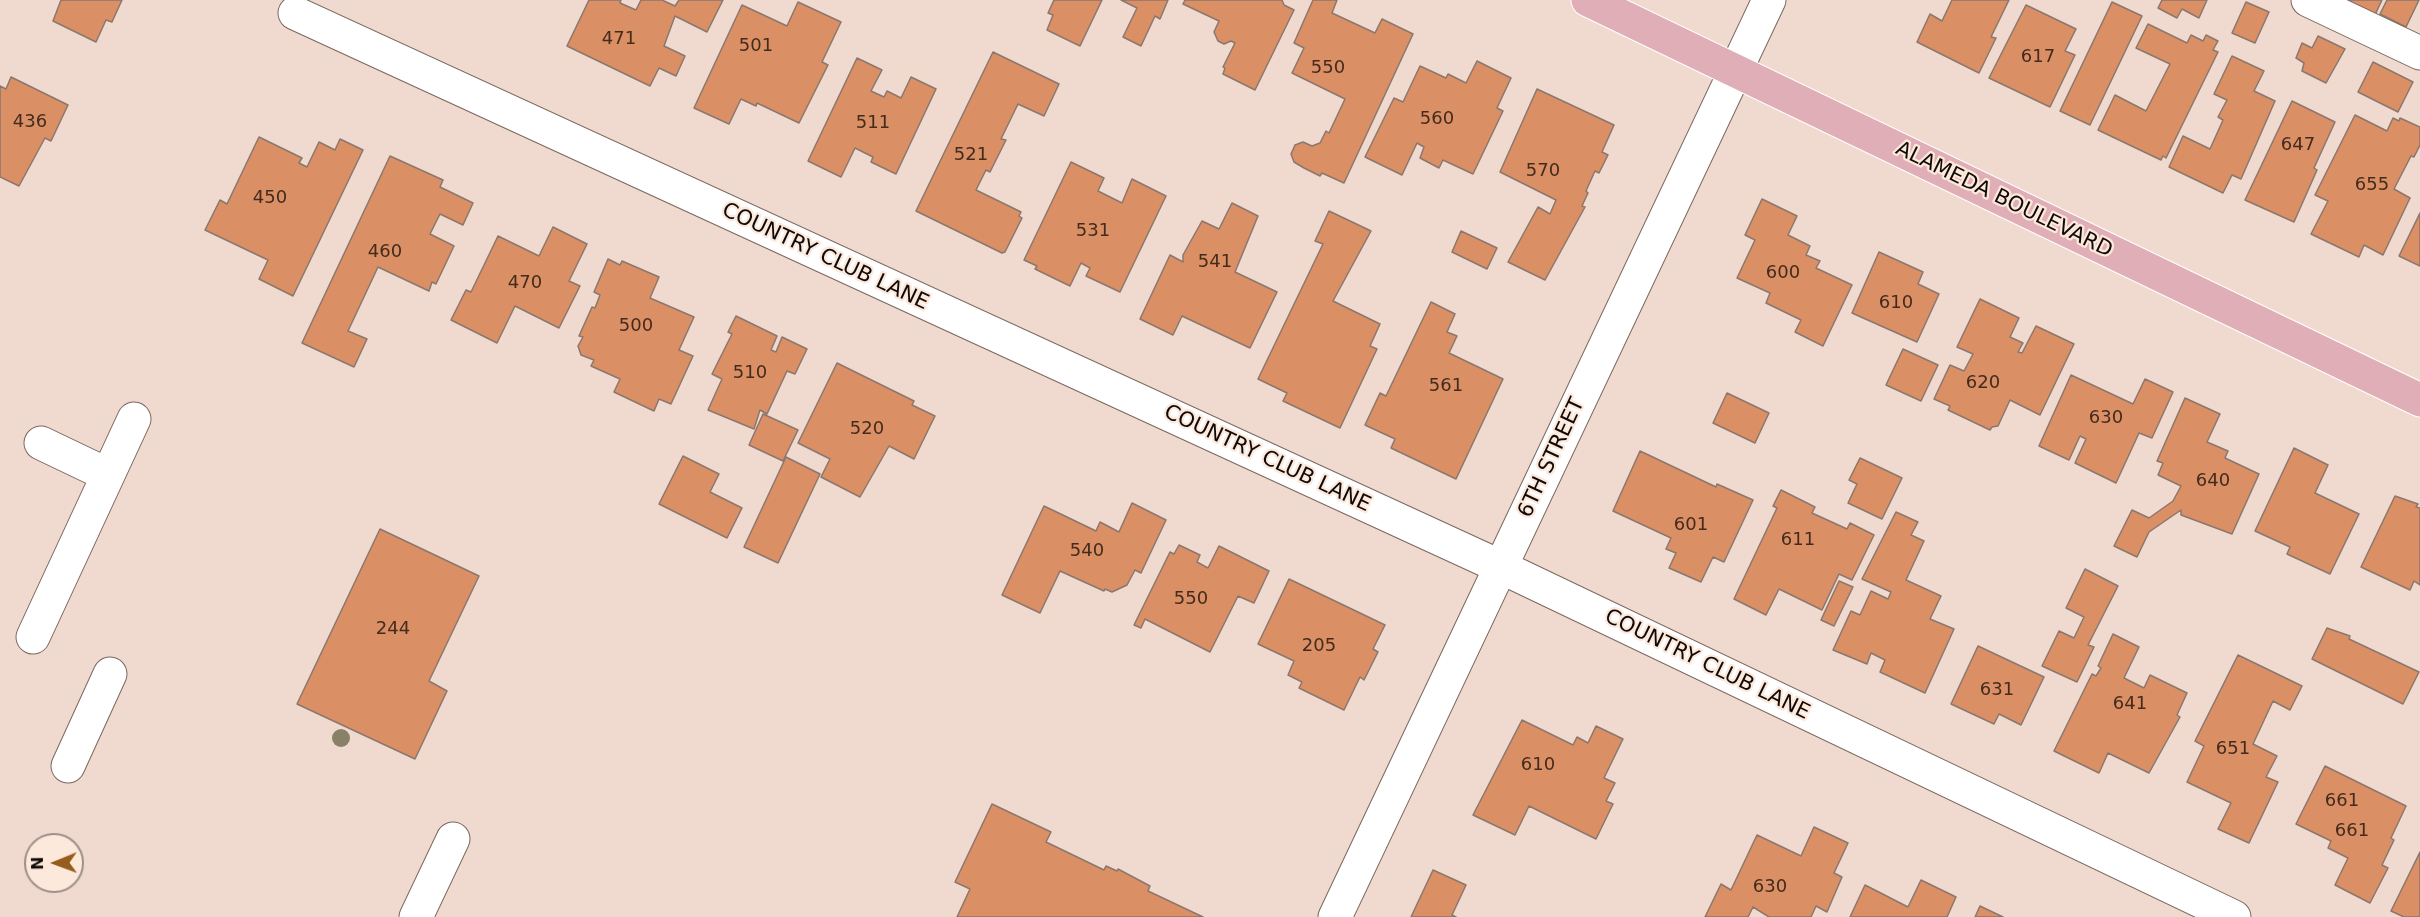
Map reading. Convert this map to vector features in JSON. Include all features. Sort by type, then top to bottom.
[{"type":"main road","name":"ALAMEDA BOULEVARD","points":[[1588,0],[2420,400]]},
{"type":"street","name":"6TH STREET","points":[[1335,917],[1769,0]]},
{"type":"street","points":[[2308,0],[2420,53]]},
{"type":"street","name":"COUNTRY CLUB LANE","points":[[295,13],[1501,567],[2234,917]]},
{"type":"street","points":[[33,637],[134,419]]},
{"type":"street","points":[[41,443],[108,475]]},
{"type":"street","points":[[68,766],[110,674]]},
{"type":"street","points":[[416,917],[453,839]]},
{"type":"building","points":[[61,0],[122,0],[112,22],[106,20],[96,42],[53,21]]},
{"type":"building","points":[[589,0],[621,0],[620,3],[636,10],[641,0],[662,0],[675,6],[679,0],[723,0],[707,32],[675,16],[664,46],[685,56],[676,76],[659,68],[650,86],[567,46]]},
{"type":"building","points":[[1054,0],[1102,0],[1080,46],[1047,30],[1053,15],[1048,13]]},
{"type":"building","points":[[1121,0],[1168,0],[1160,19],[1155,16],[1141,46],[1123,37],[1137,8]]},
{"type":"building","points":[[1185,0],[1282,0],[1284,5],[1294,10],[1255,90],[1223,74],[1225,68],[1223,67],[1235,43],[1231,41],[1224,44],[1218,41],[1214,32],[1219,21],[1183,4]]},
{"type":"building","points":[[1313,0],[1337,0],[1332,13],[1375,33],[1382,19],[1413,34],[1344,183],[1322,173],[1320,176],[1304,168],[1294,162],[1291,154],[1295,145],[1303,142],[1312,146],[1320,143],[1326,131],[1329,133],[1345,99],[1292,73],[1304,48],[1294,43]]},
{"type":"building","points":[[1952,0],[2009,0],[1991,37],[1996,38],[1979,73],[1917,42],[1930,14],[1942,21]]},
{"type":"building","points":[[2162,0],[2207,0],[2199,18],[2182,9],[2177,18],[2158,8]]},
{"type":"building","points":[[2339,0],[2382,0],[2374,17]]},
{"type":"building","points":[[2387,0],[2419,0],[2406,27],[2380,14]]},
{"type":"building","points":[[798,2],[841,22],[822,62],[828,65],[799,123],[757,103],[756,106],[741,99],[729,124],[694,108],[742,5],[787,26]]},
{"type":"building","points":[[2112,2],[2142,16],[2090,125],[2060,111]]},
{"type":"building","points":[[2246,2],[2269,12],[2255,43],[2232,33]]},
{"type":"building","points":[[2026,5],[2076,29],[2065,51],[2075,55],[2050,107],[1989,78]]},
{"type":"building","points":[[2148,24],[2187,43],[2191,35],[2203,41],[2206,35],[2218,41],[2213,50],[2218,52],[2166,158],[2163,156],[2161,160],[2098,130],[2115,95],[2146,111],[2170,64],[2136,48]]},
{"type":"building","points":[[2318,36],[2345,49],[2326,83],[2302,71],[2304,63],[2296,58],[2302,43],[2312,48]]},
{"type":"building","points":[[993,52],[1059,84],[1044,116],[1018,104],[1001,139],[1006,140],[990,172],[986,170],[976,190],[1021,212],[1019,216],[1022,218],[1005,252],[1002,253],[916,211]]},
{"type":"building","points":[[2232,56],[2264,71],[2254,91],[2275,101],[2241,179],[2232,175],[2223,193],[2169,167],[2183,136],[2210,149],[2223,120],[2218,117],[2227,100],[2214,94]]},
{"type":"building","points":[[857,58],[882,70],[871,91],[884,97],[887,91],[901,98],[911,77],[936,89],[896,174],[871,162],[873,157],[855,148],[841,177],[808,161]]},
{"type":"building","points":[[1477,61],[1511,78],[1497,108],[1503,111],[1473,174],[1443,160],[1439,168],[1420,158],[1424,147],[1417,143],[1402,175],[1365,157],[1394,98],[1403,102],[1420,66],[1446,78],[1448,74],[1466,83]]},
{"type":"building","points":[[2373,62],[2413,82],[2398,112],[2358,92]]},
{"type":"building","points":[[11,77],[68,105],[51,141],[45,138],[19,186],[0,177],[0,86],[6,89]]},
{"type":"building","points":[[1537,89],[1614,125],[1602,152],[1608,155],[1599,173],[1595,171],[1586,191],[1588,193],[1582,206],[1585,207],[1545,280],[1508,262],[1538,207],[1550,214],[1556,200],[1500,172]]},
{"type":"building","points":[[2292,101],[2335,122],[2314,168],[2317,170],[2294,222],[2245,200]]},
{"type":"building","points":[[2355,115],[2387,131],[2393,118],[2399,121],[2400,118],[2420,127],[2420,145],[2414,157],[2411,156],[2394,189],[2410,198],[2383,255],[2364,245],[2359,257],[2311,234],[2328,201],[2315,195]]},
{"type":"building","points":[[259,137],[302,158],[299,163],[307,167],[319,142],[335,150],[340,139],[363,150],[293,296],[259,279],[268,260],[205,230],[220,200],[227,204]]},
{"type":"building","points":[[390,156],[443,180],[440,187],[473,203],[463,225],[440,214],[430,234],[454,246],[436,284],[432,282],[429,291],[378,267],[348,331],[367,339],[354,367],[302,343]]},
{"type":"building","points":[[1071,162],[1104,178],[1098,191],[1122,203],[1132,179],[1166,196],[1120,292],[1086,276],[1090,268],[1081,263],[1070,286],[1035,269],[1037,266],[1024,260]]},
{"type":"building","points":[[1762,199],[1797,216],[1788,235],[1810,246],[1806,255],[1820,261],[1816,268],[1852,285],[1823,346],[1795,332],[1801,320],[1766,303],[1770,293],[1737,278],[1755,240],[1745,235]]},
{"type":"building","points":[[1232,203],[1258,216],[1235,272],[1277,292],[1250,348],[1182,316],[1173,335],[1140,319],[1170,255],[1183,262],[1183,255],[1202,221],[1219,229]]},
{"type":"building","points":[[1329,211],[1371,231],[1333,301],[1380,324],[1370,346],[1377,349],[1340,428],[1283,401],[1287,393],[1258,379],[1323,244],[1315,241]]},
{"type":"building","points":[[2420,213],[2420,266],[2399,256]]},
{"type":"building","points":[[553,227],[587,244],[569,281],[580,286],[559,328],[515,306],[497,343],[451,320],[466,290],[471,292],[498,236],[539,256]]},
{"type":"building","points":[[1461,231],[1497,248],[1487,269],[1452,252]]},
{"type":"building","points":[[1879,252],[1923,272],[1918,284],[1939,294],[1917,342],[1852,313]]},
{"type":"building","points":[[608,259],[620,265],[622,261],[659,277],[650,298],[694,317],[679,350],[693,356],[671,404],[659,399],[654,411],[614,392],[620,379],[591,366],[594,360],[581,355],[578,346],[583,337],[579,336],[600,295],[594,292]]},
{"type":"building","points":[[1980,299],[2019,318],[2010,337],[2023,343],[2018,352],[2022,353],[2036,326],[2074,344],[2040,415],[2010,400],[1998,426],[1990,430],[1948,410],[1950,406],[1934,399],[1950,365],[1964,371],[1973,354],[1957,347]]},
{"type":"building","points":[[1431,302],[1455,314],[1447,332],[1457,336],[1449,353],[1503,379],[1456,479],[1391,448],[1395,439],[1365,425],[1380,393],[1386,396]]},
{"type":"building","points":[[736,316],[777,336],[771,350],[776,352],[782,337],[807,349],[795,374],[787,371],[767,414],[760,410],[754,429],[708,410],[722,379],[712,374],[732,334],[728,332]]},
{"type":"building","points":[[1903,349],[1938,365],[1921,401],[1886,385]]},
{"type":"building","points":[[837,363],[914,401],[912,405],[935,416],[914,459],[889,446],[860,497],[821,477],[830,459],[798,443]]},
{"type":"building","points":[[2071,375],[2133,404],[2145,379],[2173,392],[2152,438],[2139,433],[2116,483],[2075,463],[2086,439],[2080,436],[2069,460],[2039,446]]},
{"type":"building","points":[[1727,393],[1769,413],[1755,443],[1713,423]]},
{"type":"building","points":[[2185,398],[2220,414],[2207,442],[2228,451],[2225,458],[2259,474],[2232,534],[2181,515],[2181,510],[2149,532],[2137,557],[2114,546],[2132,510],[2149,518],[2173,501],[2181,486],[2158,475],[2163,463],[2157,461]]},
{"type":"building","points":[[763,414],[798,430],[783,461],[749,445]]},
{"type":"building","points":[[2294,448],[2328,465],[2315,493],[2359,514],[2330,574],[2287,554],[2290,547],[2255,531]]},
{"type":"building","points":[[1640,451],[1716,487],[1717,484],[1753,500],[1724,562],[1713,557],[1701,582],[1669,568],[1676,553],[1666,549],[1671,538],[1613,511]]},
{"type":"building","points":[[683,456],[719,474],[710,492],[742,508],[727,538],[659,504]]},
{"type":"building","points":[[786,457],[820,474],[778,563],[744,547]]},
{"type":"building","points":[[1860,458],[1902,478],[1882,519],[1848,503],[1857,484],[1849,480]]},
{"type":"building","points":[[1781,490],[1815,507],[1812,513],[1847,529],[1850,523],[1874,535],[1852,580],[1839,574],[1822,610],[1779,589],[1766,615],[1734,599],[1777,508],[1773,506]]},
{"type":"building","points":[[2395,496],[2418,504],[2416,507],[2420,508],[2420,585],[2414,581],[2410,590],[2361,567]]},
{"type":"building","points":[[1132,503],[1166,520],[1141,573],[1135,570],[1127,585],[1112,592],[1105,589],[1104,591],[1060,571],[1040,613],[1002,595],[1044,506],[1096,531],[1100,522],[1119,532]]},
{"type":"building","points":[[1896,512],[1918,522],[1911,535],[1924,541],[1906,580],[1941,596],[1930,619],[1954,629],[1925,693],[1880,672],[1885,660],[1871,653],[1867,664],[1833,650],[1851,611],[1860,615],[1871,591],[1888,599],[1891,592],[1862,579]]},
{"type":"building","points":[[380,529],[479,576],[429,681],[447,691],[415,759],[297,704]]},
{"type":"building","points":[[1179,545],[1200,555],[1197,562],[1208,568],[1219,546],[1269,571],[1254,603],[1238,596],[1210,652],[1145,619],[1141,628],[1134,625],[1170,552],[1174,554]]},
{"type":"building","points":[[2085,569],[2118,586],[2088,645],[2094,647],[2077,682],[2042,666],[2059,631],[2074,638],[2084,617],[2066,608]]},
{"type":"building","points":[[1289,579],[1385,625],[1373,649],[1378,652],[1364,680],[1360,677],[1344,710],[1299,688],[1302,682],[1288,675],[1294,661],[1258,644]]},
{"type":"building","points":[[1839,581],[1853,587],[1834,626],[1821,620]]},
{"type":"building","points":[[2327,628],[2350,636],[2349,639],[2419,672],[2403,704],[2312,659]]},
{"type":"building","points":[[2113,634],[2139,647],[2124,678],[2144,688],[2150,675],[2187,693],[2177,715],[2180,717],[2149,773],[2108,753],[2099,773],[2054,751],[2092,674],[2096,676],[2101,668],[2098,666]]},
{"type":"building","points":[[1978,646],[2044,677],[2021,725],[1999,714],[1994,724],[1951,704]]},
{"type":"building","points":[[2238,655],[2302,686],[2290,710],[2273,701],[2253,744],[2277,756],[2266,777],[2278,782],[2249,843],[2218,829],[2231,803],[2187,782],[2204,746],[2195,741]]},
{"type":"building","points":[[1522,720],[1573,745],[1577,737],[1588,743],[1596,726],[1623,739],[1604,778],[1615,783],[1606,801],[1613,804],[1596,839],[1529,806],[1515,835],[1473,815]]},
{"type":"building","points":[[2325,766],[2406,806],[2391,838],[2394,840],[2382,865],[2388,868],[2370,903],[2335,885],[2348,858],[2328,848],[2331,841],[2296,824]]},
{"type":"building","points":[[992,804],[1051,832],[1046,842],[1104,870],[1106,866],[1117,871],[1118,869],[1150,886],[1148,891],[1203,917],[957,917],[970,889],[955,882]]},
{"type":"building","points":[[1814,827],[1848,843],[1834,873],[1842,877],[1827,912],[1816,906],[1811,917],[1769,917],[1753,907],[1748,917],[1705,917],[1721,884],[1731,890],[1757,835],[1801,856]]},
{"type":"building","points":[[2420,852],[2420,917],[2404,917],[2391,911]]},
{"type":"building","points":[[1433,870],[1466,885],[1452,915],[1456,917],[1411,917]]},
{"type":"building","points":[[1921,880],[1956,897],[1947,917],[1850,917],[1865,885],[1908,907]]},
{"type":"building","points":[[1980,906],[2003,917],[1975,917]]}]
